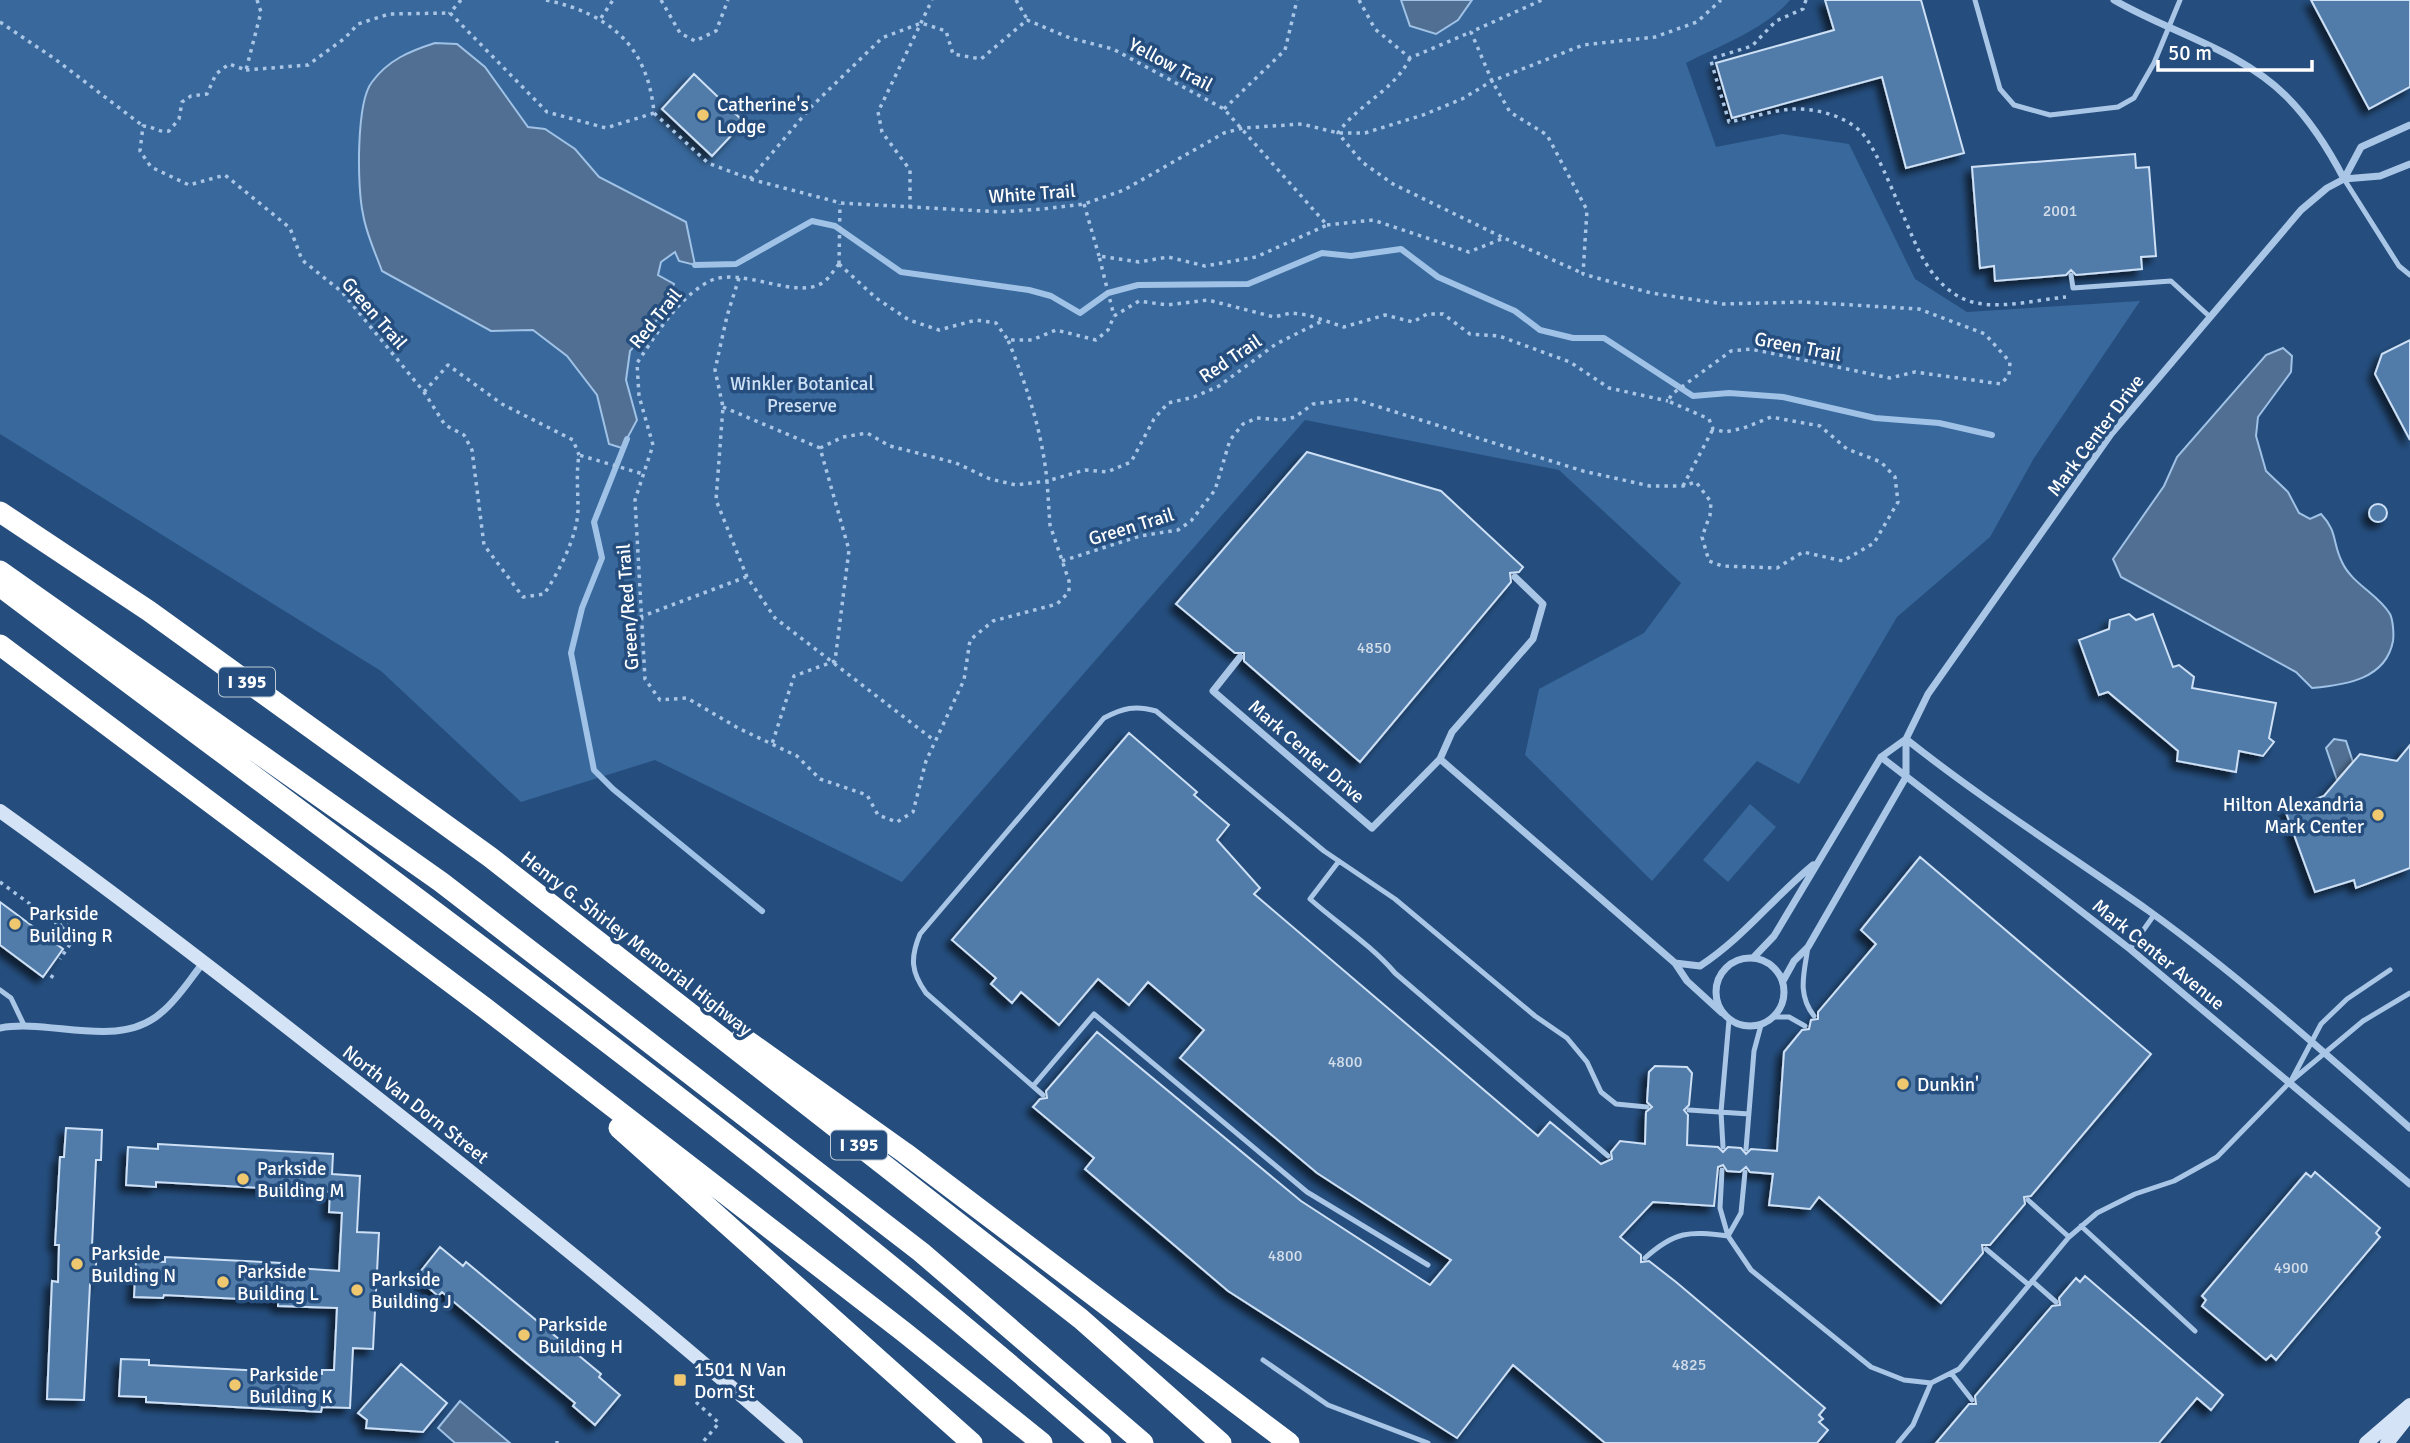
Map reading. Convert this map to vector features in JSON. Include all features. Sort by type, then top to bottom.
[{"type":"highway","name":"Henry G. Shirley Memorial Highway","points":[[0,512],[149,611],[490,857],[1081,1319],[1221,1443]]},
{"type":"highway","points":[[0,571],[441,882],[921,1252],[1143,1443]]},
{"type":"highway","points":[[0,586],[612,1048],[837,1223],[1098,1440]]},
{"type":"highway","points":[[0,645],[485,1008],[904,1332],[1042,1443]]},
{"type":"highway","points":[[490,857],[905,1153],[1289,1443]]},
{"type":"highway","points":[[485,1008],[972,1443]]},
{"type":"main road","name":"North Van Dorn Street","points":[[0,811],[204,962],[572,1253],[796,1443]]},
{"type":"main road","points":[[2366,1443],[2410,1405]]},
{"type":"main road","points":[[2387,1443],[2410,1414]]},
{"type":"street","points":[[2114,0],[2243,64],[2285,94],[2311,122],[2344,179]]},
{"type":"street","name":"Mark Center Drive","points":[[2344,179],[2361,147],[2410,125]]},
{"type":"street","name":"Mark Center Drive","points":[[1783,981],[1794,961],[1808,947],[1906,777],[1906,739],[1928,694],[2111,434],[2301,210],[2327,188],[2344,179],[2380,176],[2410,164]]},
{"type":"street","name":"Mark Center Drive","points":[[1240,657],[1213,691],[1372,828],[1440,760],[1452,732],[1533,639],[1544,604],[1515,577]]},
{"type":"street","name":"Mark Center Drive","points":[[1753,958],[1774,936],[1881,757],[1906,739]]},
{"type":"street","name":"Mark Center Avenue","points":[[1906,739],[1965,786],[2154,915],[2312,1042],[2410,1128]]},
{"type":"street","name":"Mark Center Avenue","points":[[1881,757],[2130,949],[2410,1184]]},
{"type":"street","points":[[1440,760],[1675,963],[1687,981],[1729,1020],[1748,1027],[1761,1025],[1774,1017],[1784,1000],[1783,981],[1771,965],[1753,958],[1734,962],[1720,975],[1716,995],[1722,1013]]},
{"type":"street","name":"Mark Center Drive","points":[[1675,963],[1700,966],[1721,952],[1786,887],[1819,860]]},
{"type":"street","points":[[0,1028],[24,1025],[101,1032],[140,1024],[161,1014],[204,962]]},
{"type":"lane","points":[[1975,0],[2000,89],[2014,105],[2031,112],[2050,115],[2118,107],[2134,97],[2168,29],[2179,0]]},
{"type":"lane","points":[[2344,179],[2399,266],[2410,275]]},
{"type":"lane","points":[[2071,275],[2073,288],[2171,281],[2209,317]]},
{"type":"lane","points":[[1043,1096],[926,993],[914,975],[912,954],[920,934],[1104,718],[1121,709],[1140,706],[1156,711],[1339,861],[1395,899],[1535,1016],[1567,1038],[1587,1062],[1601,1092],[1616,1104],[1647,1107]]},
{"type":"lane","points":[[1339,861],[1310,899],[1343,928],[1365,942],[1395,973],[1608,1156]]},
{"type":"lane","points":[[2130,949],[2154,915]]},
{"type":"lane","points":[[1808,947],[1801,987],[1804,1004],[1814,1016]]},
{"type":"lane","points":[[2290,1082],[2321,1024],[2347,999],[2390,971]]},
{"type":"lane","points":[[0,990],[11,998],[24,1025]]},
{"type":"lane","points":[[1722,1170],[1720,1208],[1728,1236],[1751,1270],[1871,1367],[1904,1380],[1931,1383],[1959,1368],[2081,1226],[2097,1213],[2135,1194],[2174,1181],[2217,1157],[2290,1082],[2363,1021],[2410,993]]},
{"type":"lane","points":[[1033,1086],[1094,1014],[1307,1192],[1428,1265]]},
{"type":"lane","points":[[1774,1017],[1789,1017],[1805,1026]]},
{"type":"lane","points":[[1723,1147],[1721,1112],[1729,1020]]},
{"type":"lane","points":[[1746,1149],[1754,1051],[1761,1025]]},
{"type":"lane","points":[[1689,1110],[1749,1114]]},
{"type":"lane","points":[[1728,1236],[1741,1213],[1745,1172]]},
{"type":"lane","points":[[2028,1200],[2069,1237]]},
{"type":"lane","points":[[2081,1226],[2196,1331]]},
{"type":"lane","points":[[1645,1258],[1665,1240],[1683,1233],[1728,1236]]},
{"type":"lane","points":[[1986,1249],[2056,1302]]},
{"type":"lane","points":[[1263,1360],[1328,1405],[1428,1443]]},
{"type":"lane","points":[[1951,1373],[1972,1400]]},
{"type":"lane","points":[[1898,1443],[1913,1425],[1931,1383]]},
{"type":"path","points":[[246,70],[261,12],[257,0]]},
{"type":"path","points":[[450,13],[461,0]]},
{"type":"path","points":[[0,22],[55,59],[143,126],[150,126],[160,132],[169,131],[179,119],[182,102],[191,96],[207,94],[216,74],[229,64],[246,70],[307,65],[345,38],[358,24],[389,13],[450,13],[547,112],[606,128],[654,113],[652,86],[633,47],[601,19],[575,6],[546,0]]},
{"type":"path","points":[[601,19],[613,0]]},
{"type":"path","points":[[662,0],[680,33],[695,41],[716,32],[728,0]]},
{"type":"path","points":[[910,208],[910,170],[882,132],[878,111],[932,0]]},
{"type":"path","points":[[750,179],[811,107],[882,38],[921,23],[946,32],[953,54],[981,59],[1027,20],[1016,0]]},
{"type":"path","points":[[1224,109],[1285,50],[1297,0]]},
{"type":"path","points":[[1359,0],[1375,29],[1410,58]]},
{"type":"path","points":[[1471,32],[1492,81],[1510,112],[1546,135],[1587,209],[1583,274],[1392,184],[1362,162],[1339,133],[1348,119],[1401,76],[1410,58],[1542,0]]},
{"type":"path","name":"White Trail","points":[[654,113],[708,163],[750,179],[841,203],[1001,212],[1084,204],[1124,190],[1224,132],[1242,128],[1302,124],[1339,133],[1365,133],[1423,115],[1462,99],[1492,81],[1583,45],[1655,37],[1697,22],[1721,0]]},
{"type":"path","points":[[1806,0],[1803,9],[1776,21],[1752,46],[1713,58],[1711,61],[1729,122],[1791,109],[1843,119],[1861,132],[1926,265],[1950,290],[1965,299],[1987,304],[2074,296],[2073,288]]},
{"type":"path","name":"Yellow Trail","points":[[1027,20],[1070,38],[1113,49],[1224,109],[1327,225]]},
{"type":"path","name":"Green Trail","points":[[143,126],[140,151],[151,167],[189,185],[225,175],[290,228],[302,260],[342,292],[424,392],[445,425],[464,435],[472,450],[484,545],[523,597],[544,594],[559,573],[578,512],[575,476],[579,455]]},
{"type":"path","points":[[841,203],[839,264],[876,298],[909,320],[939,330],[976,320],[996,323],[1008,340],[1031,397],[1043,446],[1050,525],[1062,561]]},
{"type":"path","points":[[1084,204],[1114,316]]},
{"type":"path","points":[[1099,256],[1139,262],[1168,257],[1205,266],[1256,257],[1327,225],[1373,220],[1469,252],[1504,238]]},
{"type":"path","name":"Red Trail","points":[[643,474],[653,445],[639,396],[637,363],[685,299],[710,280],[739,278],[808,289],[824,282],[839,264]]},
{"type":"path","name":"Green Trail","points":[[1583,274],[1651,293],[1723,304],[1801,302],[1919,309],[1985,334],[2010,362],[2009,375],[2001,384],[1915,372],[1890,378],[1751,349],[1731,351],[1685,381],[1668,401]]},
{"type":"path","points":[[739,278],[715,370],[723,407],[716,500],[747,577],[775,618],[835,661],[936,742]]},
{"type":"path","name":"Red Trail","points":[[1008,340],[1032,340],[1056,330],[1096,340],[1108,330],[1114,316],[1139,300],[1167,305],[1208,300],[1274,317],[1291,313],[1324,320]]},
{"type":"path","points":[[1324,320],[1344,327],[1385,315],[1413,322],[1427,314],[1443,314],[1470,334],[1499,336],[1570,362],[1609,388],[1668,401],[1709,419],[1713,429],[1683,486]]},
{"type":"path","name":"Red Trail","points":[[820,448],[843,437],[867,433],[890,446],[956,463],[990,479],[1016,485],[1047,481],[1085,470],[1107,472],[1130,462],[1154,419],[1168,403],[1194,397],[1219,386],[1276,344],[1324,320]]},
{"type":"path","points":[[424,392],[448,365],[502,404],[573,440],[579,455],[643,474]]},
{"type":"path","name":"Green Trail","points":[[1062,561],[1140,536],[1178,530],[1191,521],[1215,490],[1230,440],[1243,424],[1257,418],[1282,420],[1295,417],[1313,404],[1354,399],[1583,471],[1650,486],[1683,486],[1696,482],[1711,502],[1710,515],[1702,537],[1709,561],[1722,566],[1777,568],[1803,552],[1843,561],[1874,542],[1898,502],[1895,477],[1881,462],[1847,449],[1820,426],[1771,417],[1725,432],[1713,429]]},
{"type":"path","points":[[723,407],[820,448],[849,550],[835,661]]},
{"type":"path","name":"Green/Red Trail","points":[[643,474],[635,500],[640,617],[645,678],[660,699],[687,698],[797,756],[820,779],[867,795],[878,814],[897,821],[913,812],[926,761],[964,680],[970,640],[993,621],[1057,604],[1069,592],[1069,581],[1062,561]]},
{"type":"path","points":[[640,617],[747,577]]},
{"type":"path","points":[[772,744],[794,676],[835,661]]},
{"type":"path","points":[[0,881],[75,937],[60,959]]},
{"type":"path","points":[[59,926],[86,913]]},
{"type":"path","points":[[51,978],[55,972]]},
{"type":"path","points":[[696,1402],[719,1423],[702,1443]]},
{"type":"green space","name":"Winkler Botanical Preserve","points":[[0,0],[1790,0],[1755,28],[1686,63],[1716,147],[1782,134],[1849,144],[1915,279],[1967,312],[2140,301],[2034,458],[1990,537],[1897,617],[1799,784],[1757,761],[1652,881],[1525,755],[1539,689],[1644,633],[1681,583],[1559,470],[1305,420],[902,882],[655,760],[521,802],[381,671],[0,434]]},
{"type":"green space","points":[[1750,804],[1776,827],[1728,882],[1703,860]]},
{"type":"shaded area","points":[[1401,0],[1472,0],[1458,20],[1436,34],[1410,26]]},
{"type":"shaded area","points":[[435,43],[457,44],[485,67],[528,127],[545,129],[575,149],[599,177],[686,222],[695,265],[679,261],[675,252],[661,262],[658,275],[674,284],[663,313],[630,351],[626,380],[637,420],[622,448],[609,444],[597,395],[567,356],[533,330],[491,331],[382,271],[366,228],[361,202],[359,146],[363,107],[367,92],[378,74],[408,53]]},
{"type":"shaded area","points":[[2283,348],[2292,356],[2291,372],[2258,417],[2256,436],[2266,471],[2288,492],[2299,513],[2310,519],[2321,514],[2332,532],[2346,570],[2385,607],[2393,623],[2393,641],[2382,664],[2363,678],[2325,687],[2312,688],[2296,672],[2121,577],[2113,559],[2164,486],[2177,457],[2266,355]]},
{"type":"shaded area","points":[[2334,739],[2346,741],[2353,762],[2337,780],[2326,748]]},
{"type":"shaded area","points":[[460,1401],[510,1443],[455,1443],[438,1428]]},
{"type":"building","points":[[1825,0],[1921,0],[1964,153],[1906,168],[1882,77],[1732,118],[1716,63],[1834,30]]},
{"type":"building","points":[[2311,0],[2410,0],[2410,87],[2369,109]]},
{"type":"building","name":"Catherine's Lodge","points":[[694,74],[744,122],[712,156],[662,109]]},
{"type":"building","points":[[2135,154],[2136,168],[2149,167],[2156,256],[2141,257],[2142,269],[2076,275],[2071,270],[2066,275],[1995,281],[1994,266],[1980,268],[1972,167]]},
{"type":"building","points":[[2410,340],[2410,440],[2375,374],[2382,354]]},
{"type":"building","points":[[1307,452],[1441,491],[1523,567],[1519,572],[1510,573],[1511,582],[1360,762],[1244,661],[1244,653],[1235,653],[1176,604]]},
{"type":"building","points":[[2378,504],[2384,507],[2387,513],[2384,519],[2378,522],[2372,519],[2369,513],[2372,507]]},
{"type":"building","points":[[2129,614],[2136,620],[2153,614],[2173,667],[2179,665],[2194,677],[2192,688],[2276,703],[2269,738],[2274,742],[2263,756],[2239,751],[2236,772],[2177,761],[2178,751],[2108,692],[2099,695],[2079,640],[2109,629],[2110,620]]},
{"type":"building","points":[[1129,733],[1197,792],[1194,795],[1229,825],[1217,840],[1260,888],[1254,894],[1538,1136],[1550,1122],[1601,1164],[1612,1159],[1611,1152],[1620,1141],[1645,1144],[1646,1112],[1652,1107],[1647,1102],[1649,1072],[1655,1066],[1687,1067],[1692,1073],[1689,1105],[1684,1110],[1688,1115],[1687,1145],[1718,1147],[1723,1152],[1728,1147],[1741,1148],[1746,1154],[1751,1149],[1777,1151],[1784,1052],[1802,1030],[1809,1029],[1811,1020],[1818,1019],[1818,1012],[1876,944],[1861,930],[1920,857],[2151,1054],[2031,1196],[2024,1197],[2025,1204],[1990,1245],[1982,1245],[1983,1253],[1941,1303],[1819,1197],[1810,1209],[1769,1205],[1773,1174],[1750,1172],[1746,1167],[1740,1172],[1727,1171],[1723,1165],[1718,1167],[1714,1206],[1653,1202],[1620,1237],[1641,1255],[1641,1262],[1649,1261],[1676,1282],[1825,1408],[1819,1415],[1823,1419],[1819,1422],[1828,1430],[1817,1443],[1605,1443],[1513,1365],[1457,1438],[1228,1291],[1085,1169],[1094,1158],[1033,1107],[1040,1099],[1047,1098],[1046,1091],[1097,1032],[1301,1201],[1430,1285],[1451,1260],[1317,1173],[1180,1058],[1204,1030],[1148,982],[1129,1005],[1098,979],[1059,1025],[1021,992],[1012,1003],[991,984],[996,978],[952,940]]},
{"type":"building","name":"Hilton Alexandria Mark Center","points":[[2410,745],[2410,868],[2356,888],[2354,880],[2315,892],[2285,810],[2324,796],[2360,754],[2397,761]]},
{"type":"building","name":"Parkside Building R","points":[[0,902],[63,949],[43,977],[0,945]]},
{"type":"building","name":"Parkside Building N","points":[[66,1128],[102,1130],[101,1160],[96,1160],[92,1246],[97,1246],[95,1284],[90,1284],[84,1400],[47,1399],[52,1281],[58,1282],[59,1245],[55,1245],[60,1157],[64,1157]]},
{"type":"building","points":[[158,1144],[333,1154],[332,1174],[360,1176],[357,1232],[379,1233],[373,1349],[353,1348],[350,1408],[322,1407],[321,1412],[146,1402],[146,1397],[119,1396],[121,1359],[149,1360],[149,1365],[322,1374],[322,1370],[334,1370],[337,1308],[278,1306],[278,1301],[164,1295],[163,1298],[134,1297],[136,1261],[165,1262],[165,1257],[282,1263],[282,1267],[339,1271],[342,1213],[329,1212],[330,1192],[156,1182],[156,1187],[126,1185],[128,1147],[158,1149]]},
{"type":"building","points":[[2315,1172],[2380,1228],[2376,1233],[2380,1237],[2276,1360],[2271,1355],[2266,1360],[2202,1306],[2206,1300],[2202,1296],[2306,1173],[2311,1177]]},
{"type":"building","name":"Parkside Building H","points":[[440,1247],[463,1266],[466,1262],[601,1374],[599,1377],[620,1395],[595,1425],[573,1406],[575,1403],[442,1292],[438,1296],[416,1277]]},
{"type":"building","points":[[2085,1276],[2223,1395],[2211,1410],[2197,1398],[2159,1443],[1936,1443],[1969,1404],[1976,1404],[1975,1396],[2052,1306],[2060,1305],[2059,1298],[2076,1278],[2080,1282]]},
{"type":"building","points":[[401,1364],[447,1403],[423,1432],[366,1428],[367,1420],[358,1413]]},
{"type":"waterway","points":[[695,265],[736,264],[812,221],[835,226],[901,272],[1029,290],[1051,296],[1080,313],[1108,293],[1138,285],[1248,284],[1322,253],[1351,256],[1401,249],[1438,277],[1515,311],[1540,330],[1573,338],[1604,338],[1693,396],[1729,393],[1783,397],[1875,418],[1939,423],[1992,435]]},
{"type":"waterway","points":[[627,439],[594,522],[602,558],[582,608],[571,653],[594,770],[613,789],[762,911]]},
{"type":"place","name":"Catherine's Lodge","points":[[703,115]]},
{"type":"place","name":"Hilton Alexandria Mark Center","points":[[2378,815]]},
{"type":"place","name":"Parkside Building R","points":[[15,924]]},
{"type":"place","name":"Dunkin'","points":[[1903,1084]]},
{"type":"place","name":"Parkside Building M","points":[[243,1179]]},
{"type":"place","name":"Parkside Building N","points":[[77,1264]]},
{"type":"place","name":"Parkside Building L","points":[[223,1282]]},
{"type":"place","name":"Parkside Building J","points":[[357,1290]]},
{"type":"place","name":"Parkside Building H","points":[[524,1335]]},
{"type":"place","name":"1501 N Van Dorn St","points":[[680,1380]]},
{"type":"place","name":"Parkside Building K","points":[[235,1385]]}]
